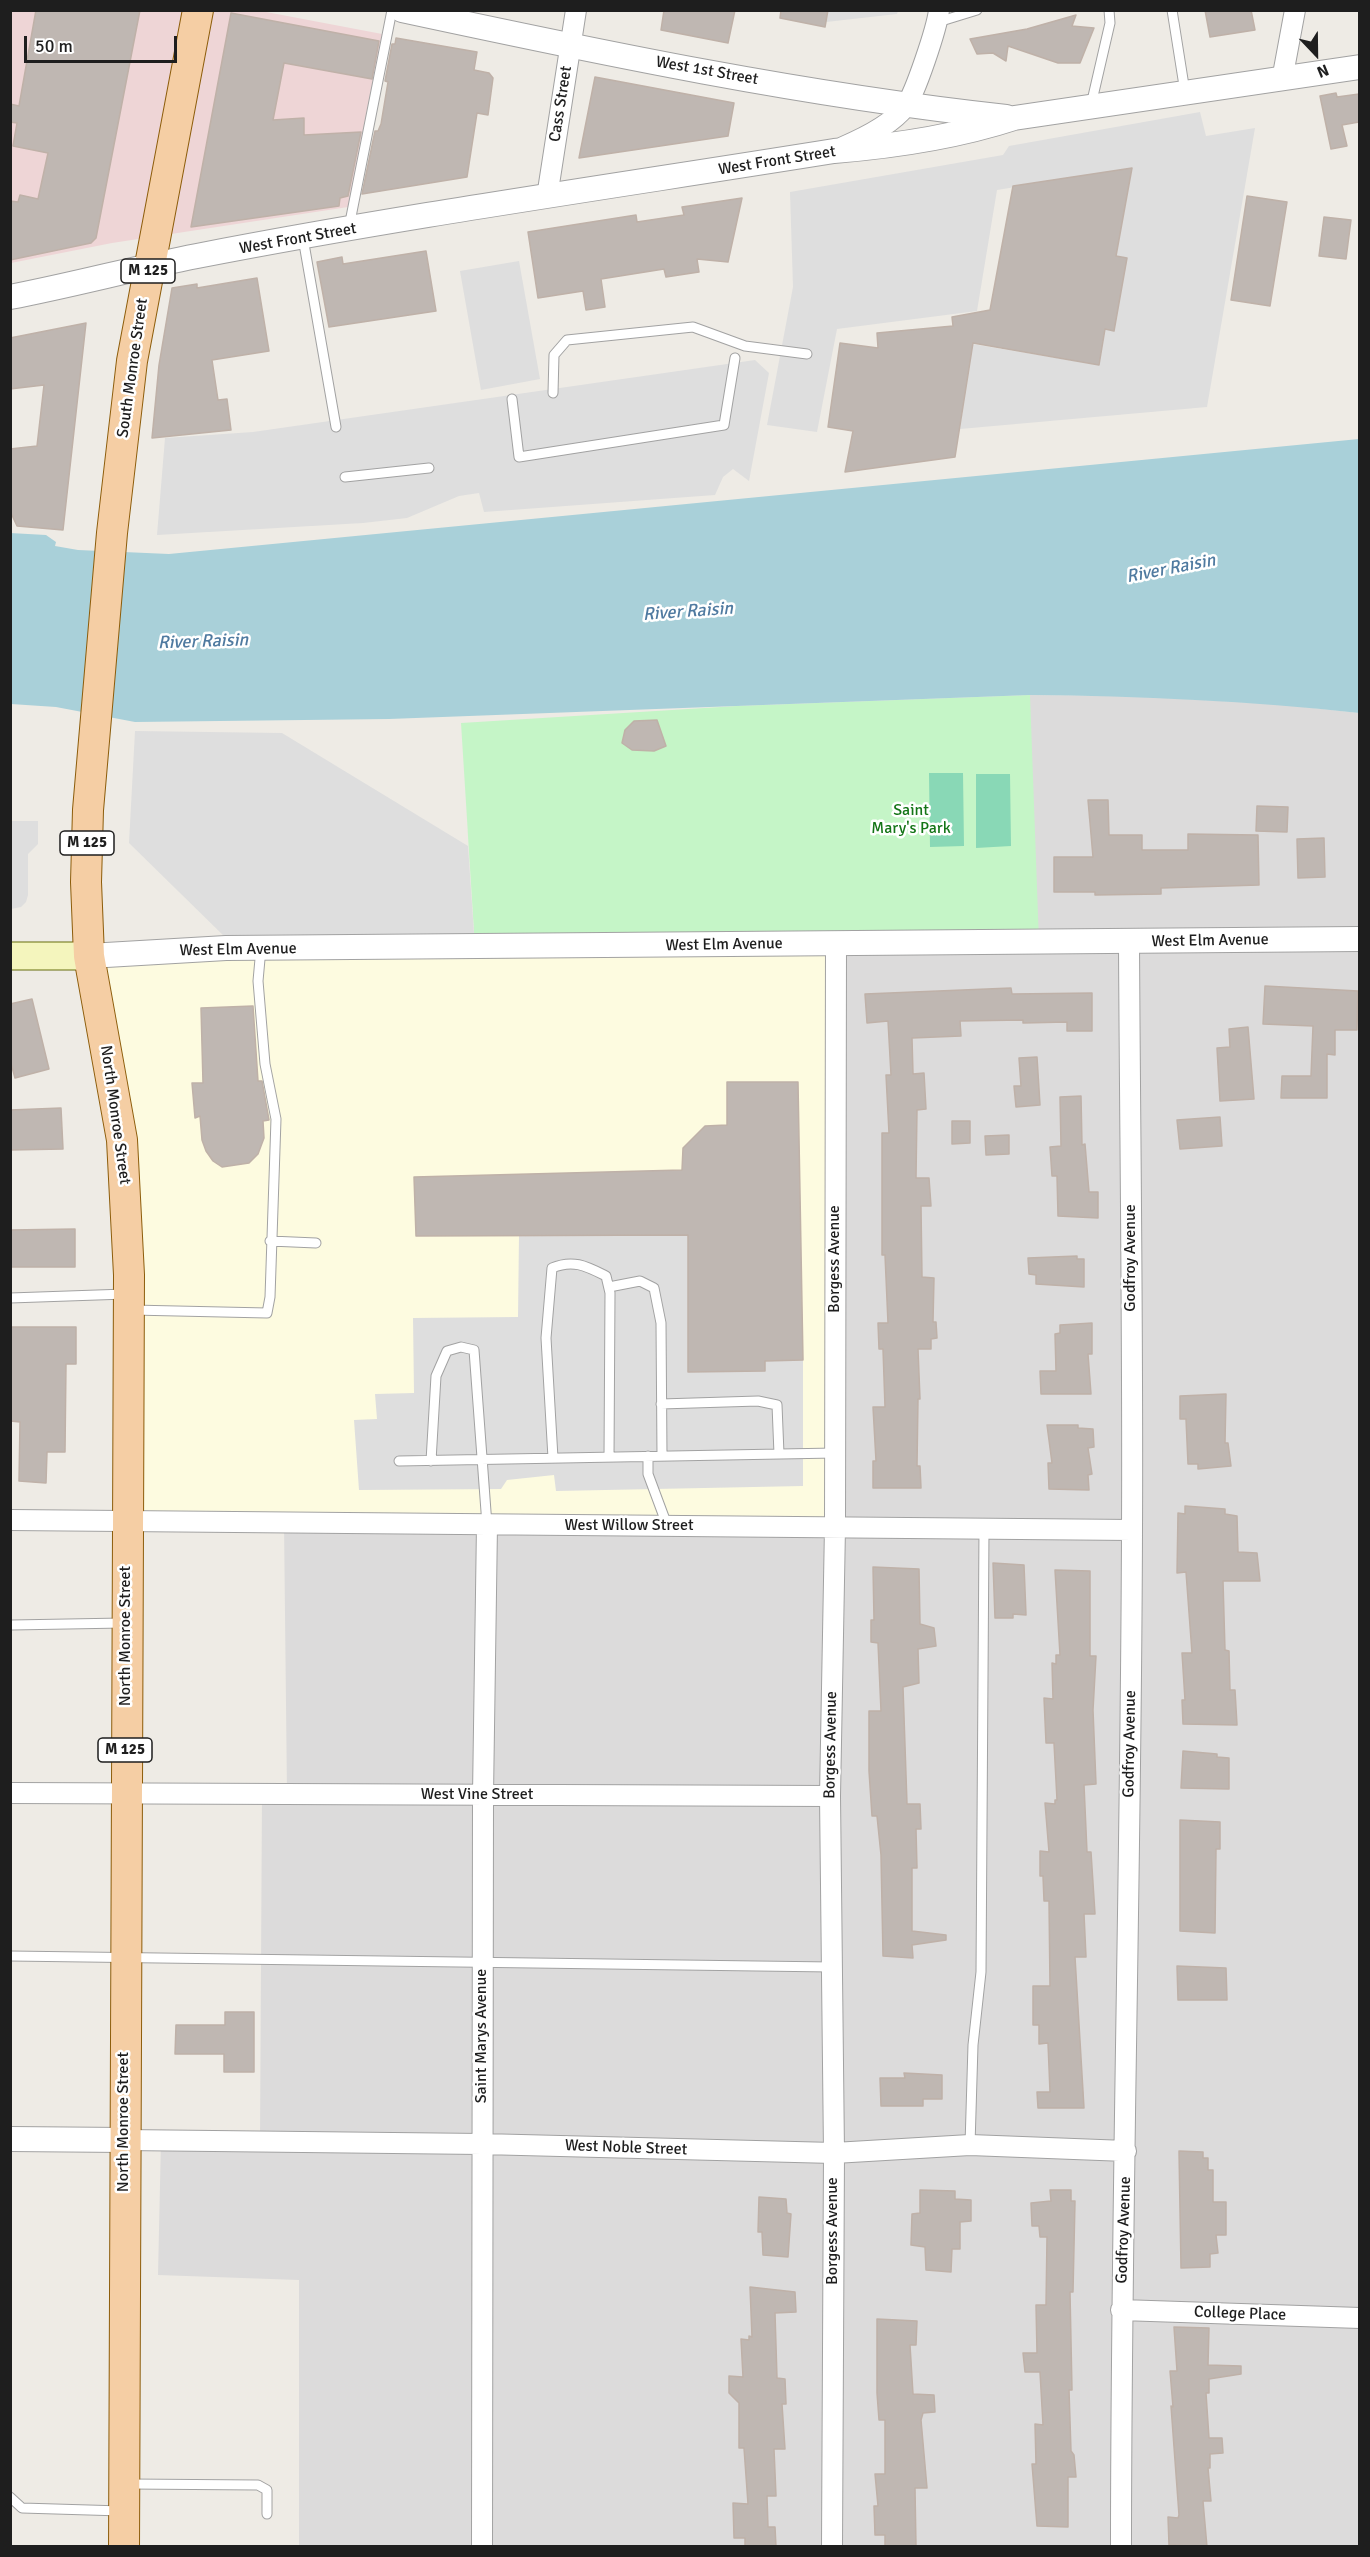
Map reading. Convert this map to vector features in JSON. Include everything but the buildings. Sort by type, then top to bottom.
[{"type":"main road","name":"South Monroe Street","points":[[94,729],[112,533],[132,361],[198,10]]},
{"type":"main road","name":"North Monroe Street","points":[[94,729],[86,882],[89,956],[122,1140],[127,1203],[124,2547]]},
{"type":"main road","points":[[10,956],[89,956]]},
{"type":"street","name":"West 1st Street","points":[[402,10],[570,46],[906,106],[1014,118]]},
{"type":"street","name":"Cass Street","points":[[546,197],[576,10]]},
{"type":"street","points":[[1282,80],[1295,10]]},
{"type":"street","points":[[834,151],[864,138],[906,106],[939,16]]},
{"type":"street","name":"West Front Street","points":[[10,297],[195,256],[303,237],[834,151],[885,147],[967,132],[1014,118],[1359,67]]},
{"type":"street","name":"West Elm Avenue","points":[[89,956],[261,948],[1359,939]]},
{"type":"street","name":"Godfroy Avenue","points":[[1121,2547],[1121,2310],[1126,2151],[1132,1530],[1129,942]]},
{"type":"street","name":"Borgess Avenue","points":[[832,2547],[834,2153],[830,1796],[835,1527],[836,943]]},
{"type":"street","name":"West Willow Street","points":[[10,1520],[1132,1530]]},
{"type":"street","name":"Saint Marys Avenue","points":[[482,2547],[483,1795],[487,1525]]},
{"type":"street","name":"West Vine Street","points":[[10,1793],[830,1796]]},
{"type":"street","points":[[10,2139],[124,2140]]},
{"type":"street","name":"West Noble Street","points":[[124,2140],[482,2144],[834,2153],[970,2145],[1126,2151]]},
{"type":"street","name":"College Place","points":[[1121,2310],[1359,2318]]},
{"type":"lane","points":[[349,230],[392,10]]},
{"type":"lane","points":[[939,16],[977,10]]},
{"type":"lane","points":[[1091,107],[1110,23],[1109,10]]},
{"type":"lane","points":[[1172,10],[1186,94]]},
{"type":"lane","points":[[303,237],[336,427]]},
{"type":"lane","points":[[553,393],[554,355],[567,340],[693,327],[745,346],[807,354]]},
{"type":"lane","points":[[512,399],[519,457],[724,425],[735,358]]},
{"type":"lane","points":[[345,477],[429,468]]},
{"type":"lane","points":[[10,1298],[128,1302],[267,1313],[270,1297],[270,1241],[276,1119],[265,1064],[258,981],[261,948]]},
{"type":"lane","points":[[270,1241],[316,1243]]},
{"type":"lane","points":[[553,1458],[546,1338],[552,1268],[567,1262],[584,1265],[606,1276],[609,1287],[609,1457]]},
{"type":"lane","points":[[609,1287],[640,1281],[654,1288],[661,1323],[662,1456]]},
{"type":"lane","points":[[431,1461],[436,1376],[447,1351],[461,1347],[474,1350],[477,1365],[480,1460],[487,1525]]},
{"type":"lane","points":[[661,1404],[758,1401],[777,1405],[779,1454]]},
{"type":"lane","points":[[399,1461],[835,1453]]},
{"type":"lane","points":[[648,1456],[648,1474],[667,1526]]},
{"type":"lane","points":[[970,2145],[973,2045],[981,1972],[984,1529]]},
{"type":"lane","points":[[12,1625],[126,1623]]},
{"type":"lane","points":[[10,1956],[832,1967]]},
{"type":"lane","points":[[10,2497],[22,2508],[258,2485],[267,2490],[267,2514]]},
{"type":"shaded area","points":[[11,11],[261,11],[382,34],[348,207],[112,243],[11,263]]},
{"type":"shaded area","points":[[828,11],[898,11],[897,14],[826,22]]},
{"type":"shaded area","points":[[1200,112],[1206,136],[1255,128],[1207,407],[960,429],[972,344],[1099,365],[1105,329],[1114,331],[1116,256],[1131,168],[997,190],[977,311],[837,329],[817,432],[767,425],[793,287],[790,192],[1003,155],[1009,146]]},
{"type":"shaded area","points":[[519,261],[540,379],[481,390],[460,271]]},
{"type":"shaded area","points":[[755,360],[769,373],[749,481],[733,469],[723,477],[715,495],[484,512],[479,493],[459,496],[407,518],[363,523],[157,535],[165,438],[253,432]]},
{"type":"shaded area","points":[[1030,695],[1131,696],[1277,704],[1359,713],[1359,2546],[299,2546],[299,2280],[158,2275],[161,2140],[260,2141],[262,1794],[287,1794],[284,1523],[836,943],[1026,942]]},
{"type":"shaded area","points":[[135,731],[282,733],[468,846],[475,948],[228,940],[129,843]]},
{"type":"shaded area","points":[[11,821],[38,821],[38,844],[28,854],[26,902],[21,907],[11,909]]},
{"type":"shaded area","points":[[836,943],[835,1527],[127,1522],[129,1275],[89,956]]},
{"type":"shaded area","points":[[519,1235],[688,1235],[688,1372],[764,1371],[765,1361],[803,1360],[803,1486],[556,1491],[554,1475],[507,1480],[501,1489],[359,1490],[354,1420],[377,1419],[375,1394],[414,1393],[413,1318],[518,1317]]},
{"type":"green space","name":"Saint Mary's Park","points":[[1030,695],[1039,942],[475,948],[461,723],[737,706]]},
{"type":"green space","points":[[929,773],[963,773],[964,846],[930,847]]},
{"type":"green space","points":[[976,774],[1010,774],[1011,846],[976,848]]},
{"type":"water","name":"River Raisin","points":[[1359,439],[1359,713],[1195,700],[1030,695],[389,719],[135,722],[56,707],[11,704],[10,533],[46,535],[56,542],[55,546],[78,550],[169,554]]}]
